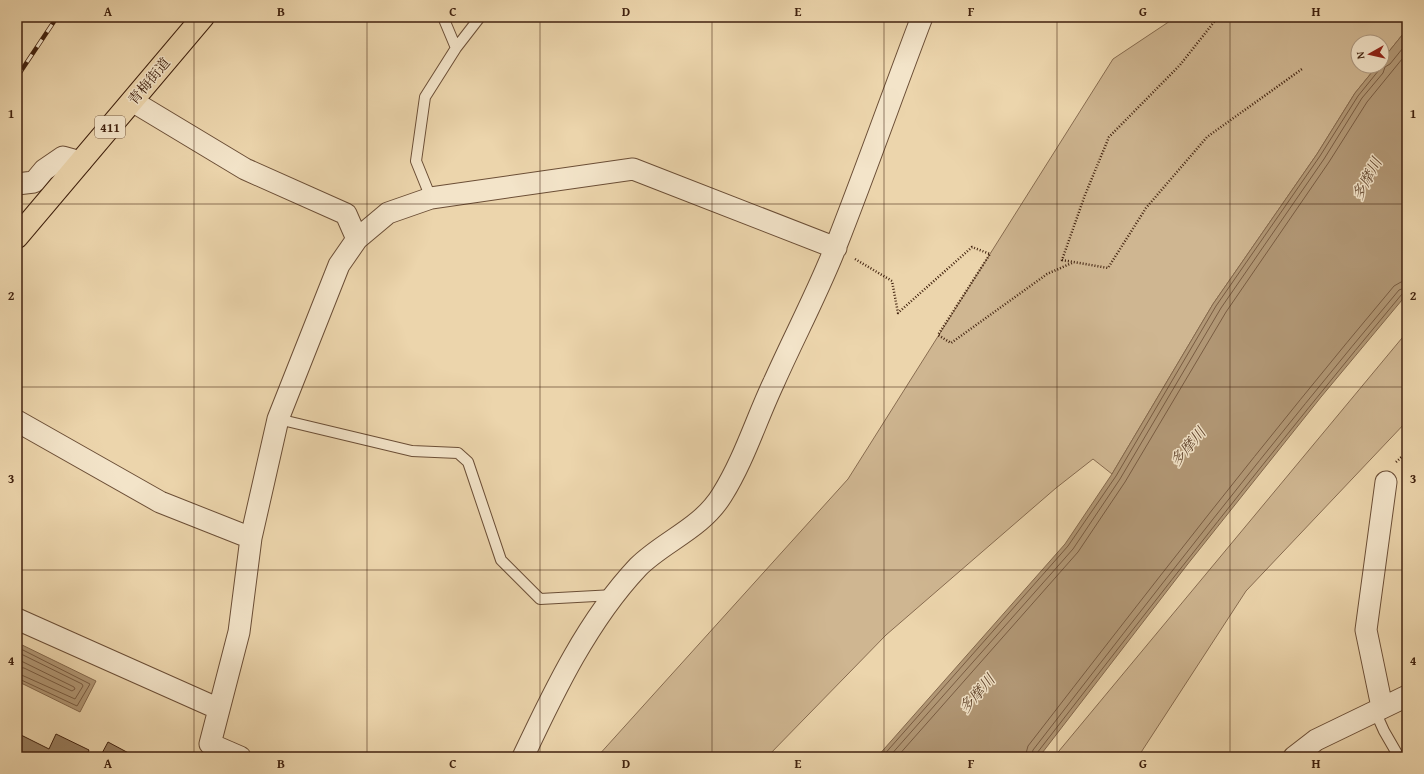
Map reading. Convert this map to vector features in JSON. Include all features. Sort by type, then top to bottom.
[{"type":"highway","name":"青梅街道","points":[[17,237],[203,17]]},
{"type":"street","points":[[523,757],[558,684],[614,595],[640,565],[692,528],[708,514],[722,497],[738,466],[764,403],[836,248],[922,17]]},
{"type":"street","points":[[132,101],[245,169],[346,214],[357,239]]},
{"type":"street","points":[[17,184],[34,182],[44,170],[63,157],[80,162]]},
{"type":"street","points":[[240,757],[210,744],[239,632],[251,538],[278,419],[339,265],[357,239],[388,214],[431,198],[633,169],[836,248]]},
{"type":"street","points":[[17,421],[160,502],[251,538]]},
{"type":"street","points":[[1379,709],[1366,630],[1386,482]]},
{"type":"street","points":[[17,619],[220,709]]},
{"type":"street","points":[[1294,757],[1316,740],[1407,696]]},
{"type":"lane","points":[[443,17],[456,48]]},
{"type":"lane","points":[[431,198],[416,161],[425,97],[456,48],[480,17]]},
{"type":"lane","points":[[278,419],[412,451],[458,453],[468,462],[501,560],[540,599],[614,595]]},
{"type":"lane","points":[[1379,709],[1384,731],[1399,757]]},
{"type":"path","points":[[1218,17],[1180,65],[1109,137],[1085,196],[1062,260],[1108,268],[1146,208],[1207,137],[1302,69]]},
{"type":"path","points":[[836,248],[892,281],[898,313],[972,247],[990,254],[938,335],[951,343],[1047,274],[1074,262]]},
{"type":"shaded area","points":[[1176,17],[1407,17],[1407,29],[1390,50],[1390,34],[1350,34],[1350,74],[1370,74],[1355,93],[1317,154],[1213,304],[1112,474],[1093,459],[1056,488],[886,635],[767,757],[597,757],[848,479],[1113,59]]},
{"type":"shaded area","points":[[1407,332],[1407,421],[1246,591],[1138,757],[1054,757]]},
{"type":"water","name":"多摩川","points":[[1407,29],[1407,294],[1321,397],[1187,565],[1039,757],[877,757],[1065,544],[1112,474],[1213,304],[1317,154],[1355,93],[1370,74],[1390,74],[1390,50]]},
{"type":"water","points":[[18,643],[96,681],[80,712],[17,681]]},
{"type":"building","points":[[17,733],[49,749],[56,734],[89,750],[86,757],[17,757]]},
{"type":"building","points":[[108,742],[136,757],[100,757]]},
{"type":"railway","points":[[17,77],[57,17]]}]
